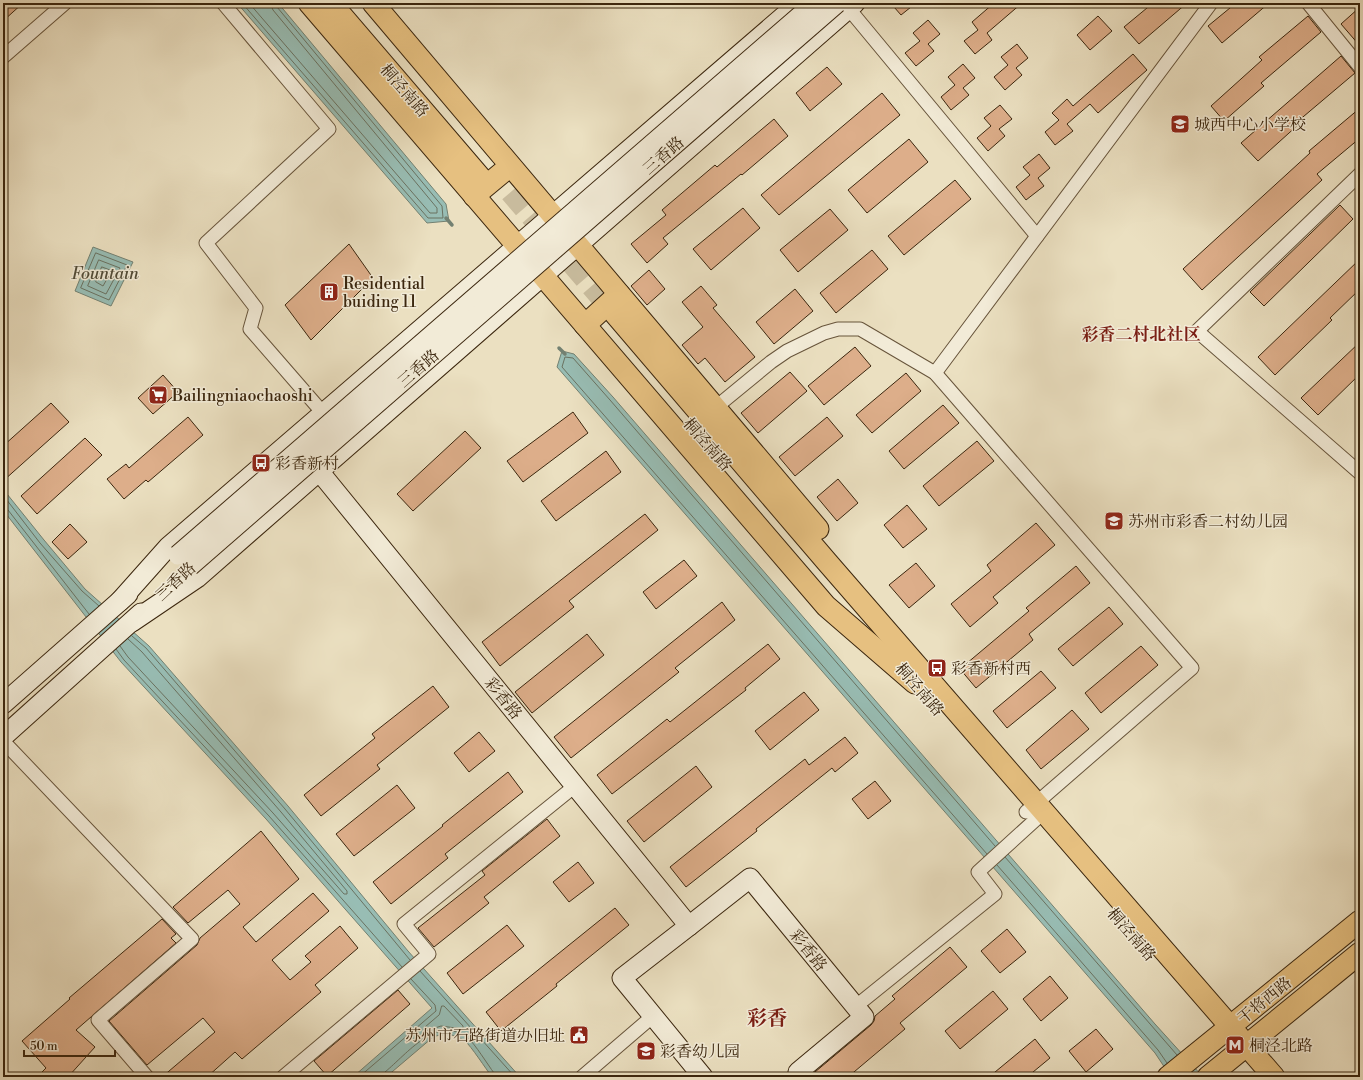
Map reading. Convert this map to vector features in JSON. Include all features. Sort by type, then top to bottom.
[{"type":"main road","points":[[309,3],[489,177],[552,216],[578,245],[606,314],[826,606],[920,679]]},
{"type":"main road","name":"桐泾南路","points":[[331,3],[489,177]]},
{"type":"main road","name":"桐泾南路","points":[[349,3],[489,177]]},
{"type":"main road","points":[[373,3],[489,177],[517,246],[543,276],[606,314],[715,408],[858,577],[920,679]]},
{"type":"main road","points":[[117,603],[168,547],[799,3]]},
{"type":"main road","name":"三香路","points":[[3,737],[131,623],[184,561],[815,3]]},
{"type":"main road","points":[[131,623],[197,578],[543,276],[847,5]]},
{"type":"main road","name":"三香路","points":[[3,704],[117,603],[184,561],[847,5]]},
{"type":"main road","name":"桐泾南路","points":[[606,314],[822,556],[920,679],[1241,1050]]},
{"type":"main road","name":"彩香路","points":[[319,471],[689,926]]},
{"type":"main road","name":"彩香路","points":[[703,1077],[622,978],[750,878],[864,1017],[797,1075]]},
{"type":"main road","name":"干将西路","points":[[1168,1077],[1360,921]]},
{"type":"main road","name":"干将西路","points":[[1208,1077],[1360,953]]},
{"type":"main road","points":[[1241,1050],[1256,1077]]},
{"type":"main road","points":[[1241,1050],[1274,1077]]},
{"type":"street","points":[[3,57],[65,3]]},
{"type":"street","points":[[223,3],[329,129],[206,243],[256,308],[250,329],[323,413]]},
{"type":"street","points":[[935,373],[1211,3]]},
{"type":"street","points":[[1308,3],[1360,67]]},
{"type":"street","points":[[847,5],[1038,236]]},
{"type":"street","points":[[1360,174],[1197,331],[1360,473]]},
{"type":"street","points":[[715,408],[776,358],[824,333],[838,329],[860,329],[935,373],[1192,668],[1035,812],[1006,847],[978,872],[995,894],[855,1007]]},
{"type":"street","points":[[3,741],[192,939],[98,1020],[147,1077]]},
{"type":"street","points":[[283,1077],[429,954],[404,924],[575,786]]},
{"type":"street","points":[[582,1077],[653,1016]]},
{"type":"water","points":[[237,3],[278,3],[446,204],[449,221],[427,223]]},
{"type":"water","name":"Fountain","points":[[93,247],[133,262],[111,306],[75,291]]},
{"type":"water","points":[[562,351],[574,354],[613,397],[1155,1024],[1203,1077],[1171,1077],[1155,1053],[557,367]]},
{"type":"water","points":[[3,489],[85,589],[149,646],[288,806],[408,951],[520,1077],[492,1077],[475,1052],[465,1041],[453,1035],[444,1034],[432,1038],[386,1077],[344,1077],[350,1072],[354,1076],[432,1008],[266,819],[121,662],[3,510]]},
{"type":"building","points":[[3,3],[23,3],[3,21]]},
{"type":"building","points":[[899,3],[916,3],[901,15],[894,7]]},
{"type":"building","points":[[994,3],[1022,3],[987,33],[992,40],[975,54],[964,41],[978,30],[972,22]]},
{"type":"building","points":[[1153,3],[1187,3],[1139,44],[1124,27]]},
{"type":"building","points":[[1236,3],[1269,3],[1222,43],[1208,26]]},
{"type":"building","points":[[1360,7],[1360,46],[1341,24]]},
{"type":"building","points":[[1098,16],[1112,31],[1090,50],[1077,35]]},
{"type":"building","points":[[1308,16],[1321,32],[1261,83],[1264,86],[1224,121],[1211,106],[1262,60],[1259,57]]},
{"type":"building","points":[[928,20],[940,34],[928,44],[934,51],[916,66],[905,53],[920,41],[913,33]]},
{"type":"building","points":[[1017,44],[1028,58],[1016,68],[1022,75],[1005,90],[994,77],[1008,65],[1001,57]]},
{"type":"building","points":[[1133,54],[1147,70],[1098,113],[1090,104],[1067,124],[1073,131],[1055,145],[1045,132],[1059,120],[1052,113],[1067,99],[1073,106]]},
{"type":"building","points":[[1341,56],[1355,73],[1297,122],[1299,124],[1258,161],[1241,143]]},
{"type":"building","points":[[963,64],[975,78],[963,88],[969,95],[951,110],[941,97],[955,85],[948,77]]},
{"type":"building","points":[[827,67],[842,84],[810,111],[796,93]]},
{"type":"building","points":[[882,93],[900,115],[779,215],[761,195]]},
{"type":"building","points":[[1000,105],[1012,119],[999,129],[1005,136],[988,151],[977,138],[991,126],[984,118]]},
{"type":"building","points":[[1360,108],[1360,138],[1317,174],[1322,180],[1202,290],[1183,269],[1310,153],[1309,151]]},
{"type":"building","points":[[774,119],[788,136],[663,238],[668,244],[647,263],[631,244],[666,215],[662,210],[715,165],[717,167]]},
{"type":"building","points":[[909,139],[928,162],[867,213],[848,190]]},
{"type":"building","points":[[1039,154],[1050,168],[1038,178],[1044,186],[1026,200],[1016,187],[1030,175],[1023,167]]},
{"type":"building","points":[[955,180],[971,199],[904,255],[888,236]]},
{"type":"building","points":[[1340,205],[1353,219],[1264,306],[1250,292]]},
{"type":"building","points":[[743,208],[760,228],[711,270],[693,249]]},
{"type":"building","points":[[830,209],[848,230],[798,272],[780,250]]},
{"type":"building","name":"Residential buiding 11","points":[[349,244],[373,278],[311,340],[285,305]]},
{"type":"building","points":[[872,250],[888,269],[836,313],[820,293]]},
{"type":"building","points":[[1360,259],[1360,289],[1330,318],[1332,320],[1275,375],[1258,357]]},
{"type":"building","points":[[649,270],[665,289],[647,305],[631,286]]},
{"type":"building","points":[[701,286],[717,305],[713,308],[755,357],[725,382],[705,358],[698,364],[682,345],[703,327],[682,302]]},
{"type":"building","points":[[795,289],[813,311],[774,344],[756,322]]},
{"type":"building","points":[[1360,342],[1360,374],[1318,415],[1301,398]]},
{"type":"building","points":[[855,347],[871,366],[824,405],[808,386]]},
{"type":"building","points":[[790,372],[807,391],[758,433],[741,413]]},
{"type":"building","points":[[906,373],[921,391],[872,433],[856,415]]},
{"type":"building","name":"Bailingniaochaoshi","points":[[163,375],[178,392],[153,414],[138,398]]},
{"type":"building","points":[[51,403],[69,422],[3,481],[3,446]]},
{"type":"building","points":[[943,405],[959,423],[904,469],[889,451]]},
{"type":"building","points":[[573,412],[588,433],[523,482],[507,461]]},
{"type":"building","points":[[188,417],[203,435],[148,482],[146,480],[124,499],[107,479],[126,464],[129,468]]},
{"type":"building","points":[[827,417],[843,436],[795,476],[779,457]]},
{"type":"building","points":[[465,431],[481,448],[413,511],[397,494]]},
{"type":"building","points":[[85,438],[102,455],[37,514],[21,496]]},
{"type":"building","points":[[977,441],[994,461],[939,506],[923,486]]},
{"type":"building","points":[[606,451],[621,472],[556,521],[541,501]]},
{"type":"building","points":[[838,479],[858,503],[837,521],[817,497]]},
{"type":"building","points":[[907,505],[927,529],[903,548],[884,525]]},
{"type":"building","points":[[645,514],[658,530],[569,601],[574,607],[500,666],[482,642]]},
{"type":"building","points":[[1036,523],[1055,545],[993,597],[998,603],[970,627],[951,604],[991,571],[987,565]]},
{"type":"building","points":[[70,524],[87,542],[68,559],[52,542]]},
{"type":"building","points":[[684,560],[697,576],[656,609],[643,592]]},
{"type":"building","points":[[916,563],[935,586],[909,608],[889,585]]},
{"type":"building","points":[[1076,566],[1090,583],[1029,634],[1033,640],[976,688],[960,669],[1029,611],[1026,608]]},
{"type":"building","points":[[722,602],[735,620],[675,668],[679,672],[571,758],[554,737]]},
{"type":"building","points":[[1109,607],[1123,624],[1073,666],[1058,649]]},
{"type":"building","points":[[587,634],[604,655],[532,713],[515,692]]},
{"type":"building","points":[[768,644],[780,659],[745,688],[746,690],[612,794],[597,775],[667,719],[670,722]]},
{"type":"building","points":[[1141,646],[1158,665],[1101,713],[1085,693]]},
{"type":"building","points":[[1041,671],[1056,688],[1007,728],[993,711]]},
{"type":"building","points":[[433,686],[449,707],[377,765],[380,769],[321,816],[304,795],[375,738],[372,734]]},
{"type":"building","points":[[804,692],[819,710],[770,750],[755,731]]},
{"type":"building","points":[[1072,710],[1089,729],[1041,769],[1026,750]]},
{"type":"building","points":[[479,732],[495,751],[469,772],[454,753]]},
{"type":"building","points":[[845,737],[858,753],[835,772],[832,768],[756,829],[757,831],[686,887],[670,867],[805,759],[809,765]]},
{"type":"building","points":[[696,766],[712,787],[644,842],[627,821]]},
{"type":"building","points":[[508,772],[523,792],[445,854],[448,858],[391,904],[373,882]]},
{"type":"building","points":[[875,781],[891,801],[868,819],[852,799]]},
{"type":"building","points":[[397,785],[415,808],[354,856],[336,834]]},
{"type":"building","points":[[547,819],[560,836],[484,897],[489,903],[434,947],[418,928],[485,875],[482,871]]},
{"type":"building","points":[[261,831],[299,879],[243,927],[256,942],[313,893],[329,911],[272,960],[290,980],[311,962],[305,956],[340,926],[358,948],[315,985],[321,992],[242,1059],[235,1052],[207,1077],[162,1077],[215,1032],[203,1018],[147,1065],[109,1021],[197,945],[200,938],[240,904],[228,890],[188,923],[173,907]]},
{"type":"building","points":[[578,862],[594,883],[569,902],[553,882]]},
{"type":"building","points":[[615,908],[629,925],[501,1031],[486,1012]]},
{"type":"building","points":[[162,919],[176,934],[171,938],[176,943],[76,1030],[95,1047],[68,1077],[37,1077],[46,1068],[22,1041],[70,999],[69,998]]},
{"type":"building","points":[[507,925],[524,946],[463,994],[447,973]]},
{"type":"building","points":[[1007,929],[1026,952],[1000,973],[981,951]]},
{"type":"building","points":[[950,947],[967,967],[900,1023],[905,1029],[848,1077],[819,1077],[815,1072],[871,1025],[875,1016],[895,999],[892,996]]},
{"type":"building","points":[[1050,976],[1068,998],[1041,1021],[1023,999]]},
{"type":"building","points":[[398,990],[410,1004],[327,1076],[314,1061]]},
{"type":"building","points":[[993,991],[1008,1009],[960,1049],[945,1031]]},
{"type":"building","points":[[1096,1029],[1113,1049],[1086,1072],[1069,1051]]},
{"type":"building","points":[[1035,1039],[1050,1058],[1027,1077],[989,1077]]},
{"type":"waterway","points":[[446,218],[452,225]]},
{"type":"waterway","points":[[559,348],[565,354]]},
{"type":"tunnel","points":[[490,169],[615,314]]},
{"type":"place","name":"城西中心小学校","points":[[1180,124]]},
{"type":"place","name":"Residential buiding 11","points":[[329,292]]},
{"type":"place","name":"Bailingniaochaoshi","points":[[158,395]]},
{"type":"place","name":"彩香新村","points":[[261,463]]},
{"type":"place","name":"苏州市彩香二村幼儿园","points":[[1114,521]]},
{"type":"place","name":"彩香新村西","points":[[937,668]]},
{"type":"place","name":"苏州市石路街道办旧址","points":[[579,1035]]},
{"type":"place","name":"桐泾北路","points":[[1235,1045]]},
{"type":"place","name":"彩香幼儿园","points":[[646,1051]]},
{"type":"district","name":"彩香二村北社区","points":[[1141,334]]},
{"type":"district","name":"彩香","points":[[767,1018]]}]
